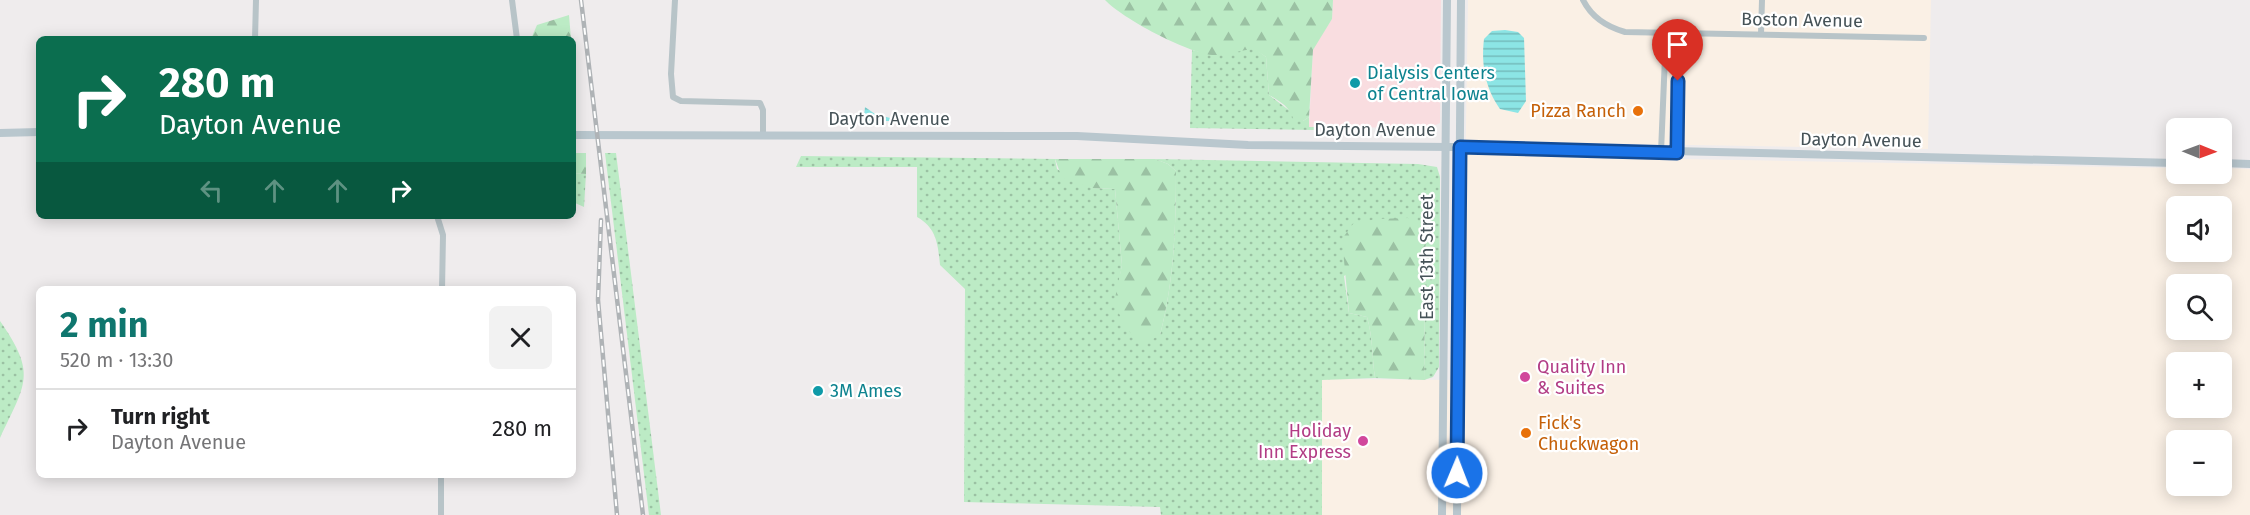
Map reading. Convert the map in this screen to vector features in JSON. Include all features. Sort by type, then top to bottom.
[{"type":"main road","name":"East 13th Street","points":[[1442,515],[1447,0]]},
{"type":"main road","name":"East 13th Street","points":[[1457,515],[1461,0]]},
{"type":"main road","points":[[0,133],[36,132]]},
{"type":"main road","name":"Dayton Avenue","points":[[576,135],[1077,136],[1248,145],[1460,147],[2166,163]]},
{"type":"main road","points":[[2232,164],[2250,164]]},
{"type":"street","points":[[255,36],[256,0]]},
{"type":"street","points":[[512,0],[517,36]]},
{"type":"street","points":[[675,0],[671,74],[674,97],[681,101],[760,103],[763,110],[763,135]]},
{"type":"street","name":"Boston Avenue","points":[[1583,0],[1591,13],[1614,28],[1666,33],[1924,38]]},
{"type":"street","points":[[1761,34],[1762,0]]},
{"type":"street","points":[[1661,152],[1666,33]]},
{"type":"street","points":[[1677,153],[1678,33]]},
{"type":"street","points":[[438,219],[443,236],[442,286]]},
{"type":"street","points":[[441,478],[441,515]]},
{"type":"shaded area","points":[[1333,0],[1441,0],[1440,123],[1429,128],[1309,127],[1313,49],[1332,19]]},
{"type":"shaded area","points":[[1468,0],[1931,0],[1928,149],[1573,143],[1572,157],[2166,168],[2166,184],[2232,184],[2232,168],[2250,169],[2250,515],[1322,515],[1322,379],[1462,380]]},
{"type":"green space","points":[[1105,0],[1333,0],[1332,19],[1313,50],[1309,117],[1303,121],[1294,121],[1287,108],[1269,95],[1266,57],[1254,49],[1217,55],[1201,53],[1140,25]]},
{"type":"green space","points":[[569,15],[571,36],[532,36],[537,25]]},
{"type":"green space","points":[[1254,48],[1266,57],[1269,95],[1303,121],[1309,117],[1309,127],[1315,127],[1314,130],[1190,128],[1192,50],[1214,55]]},
{"type":"green space","points":[[576,153],[586,153],[586,174],[576,173]]},
{"type":"green space","points":[[605,153],[616,153],[661,515],[649,515]]},
{"type":"green space","points":[[801,156],[1055,159],[1057,169],[1092,188],[1115,189],[1122,265],[1119,282],[1160,335],[1173,254],[1176,171],[1168,164],[1155,159],[1418,164],[1437,167],[1440,177],[1439,367],[1433,377],[1424,380],[1426,225],[1344,276],[1349,313],[1367,317],[1375,378],[1322,380],[1322,515],[1161,515],[1160,507],[964,502],[965,289],[940,265],[933,232],[924,221],[917,217],[917,167],[796,167]]},
{"type":"green space","points":[[1055,159],[1155,159],[1168,164],[1176,171],[1173,254],[1165,315],[1160,335],[1142,345],[1126,328],[1114,303],[1122,265],[1115,189],[1092,188],[1062,178]]},
{"type":"green space","points":[[576,173],[586,174],[584,207],[576,203]]},
{"type":"green space","points":[[1408,218],[1426,225],[1424,380],[1375,378],[1367,317],[1349,313],[1342,239],[1353,224],[1376,219]]},
{"type":"green space","points":[[0,321],[19,354],[24,379],[16,404],[0,438]]},
{"type":"water","points":[[1492,31],[1518,32],[1524,38],[1526,101],[1518,113],[1500,109],[1491,93],[1484,67],[1484,39]]},
{"type":"water","points":[[865,107],[875,114],[890,118],[891,121],[868,121],[864,117]]},
{"type":"railway","points":[[581,0],[643,515]]},
{"type":"railway","points":[[601,220],[598,300],[617,515]]},
{"type":"place","name":"Dialysis Centers of Central Iowa","points":[[1355,83]]},
{"type":"place","name":"Pizza Ranch","points":[[1638,111]]},
{"type":"place","name":"Quality Inn & Suites","points":[[1525,377]]},
{"type":"place","name":"3M Ames","points":[[818,391]]},
{"type":"place","name":"Fick's Chuckwagon","points":[[1526,433]]},
{"type":"place","name":"Holiday Inn Express","points":[[1363,441]]},
{"type":"route","points":[[1457,473],[1460,147],[1677,153],[1678,81]]}]
